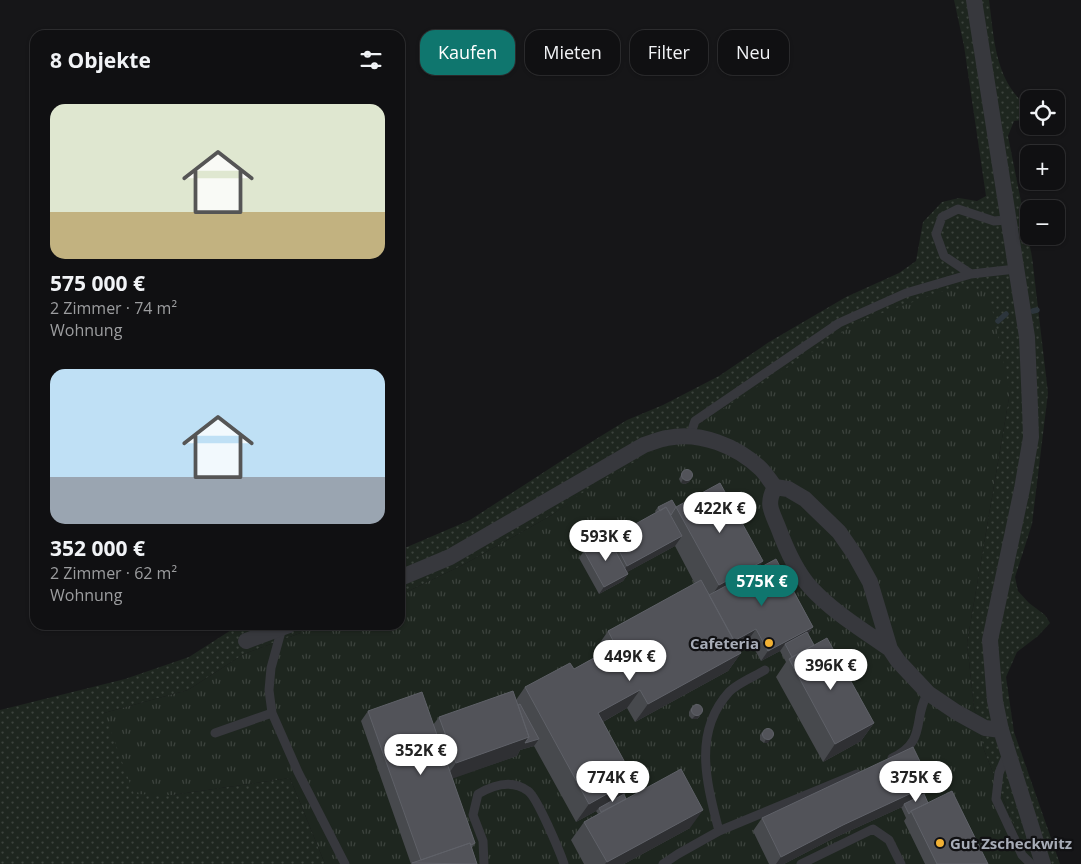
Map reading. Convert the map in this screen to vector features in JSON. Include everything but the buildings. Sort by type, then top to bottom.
[{"type":"street","points":[[974,0],[1027,345],[1031,437],[1022,490],[990,640],[995,701],[1001,730],[1043,864]]},
{"type":"street","points":[[405,576],[450,557],[644,445],[667,438],[690,436],[720,443],[747,458],[762,470],[775,487],[788,489],[805,499],[839,532],[855,554],[870,582],[890,648],[898,661],[928,693],[956,712],[986,728],[1001,730]]},
{"type":"street","points":[[775,487],[770,498],[771,510],[783,540],[810,586],[851,622],[890,648]]},
{"type":"street","points":[[246,641],[275,630]]},
{"type":"lane","points":[[971,274],[944,256],[936,234],[942,217],[958,209],[994,221],[1008,220]]},
{"type":"lane","points":[[690,436],[695,421],[839,323],[906,293],[971,274],[1016,269]]},
{"type":"lane","points":[[285,630],[271,668],[269,690],[272,713],[298,772],[344,864]]},
{"type":"lane","points":[[719,831],[707,781],[706,741],[716,712],[730,690],[765,670]]},
{"type":"lane","points":[[883,762],[901,754],[915,739],[922,702],[928,693]]},
{"type":"lane","points":[[214,733],[272,713]]},
{"type":"lane","points":[[1008,753],[999,773],[996,799],[1022,855],[1031,864]]},
{"type":"lane","points":[[663,864],[719,831],[865,770]]},
{"type":"lane","points":[[484,864],[484,841],[473,815],[478,794],[490,787],[511,783],[530,791],[554,836],[564,864]]},
{"type":"lane","points":[[802,864],[873,829],[889,840],[900,864]]},
{"type":"green space","points":[[954,0],[989,0],[997,56],[1010,87],[1020,100],[1020,120],[1014,121],[1008,136],[1021,200],[1020,245],[1030,245],[1032,257],[1048,393],[1032,524],[1015,577],[1018,591],[1029,603],[1045,615],[1050,623],[1038,636],[1017,652],[1006,677],[1014,732],[1060,864],[1029,864],[984,750],[974,707],[967,643],[1010,392],[704,421],[580,495],[552,515],[463,565],[405,593],[405,548],[470,520],[627,420],[663,405],[719,376],[769,342],[846,297],[899,273],[916,261],[923,222],[942,202],[959,198],[977,201],[986,196],[964,46]]},
{"type":"green space","points":[[949,289],[988,290],[1010,392],[967,643],[974,707],[984,750],[1029,864],[325,864],[290,778],[172,795],[134,794],[104,713],[188,690],[244,654],[309,630],[405,630],[405,593],[463,565],[552,515],[579,495],[704,421],[860,321]]},
{"type":"green space","points":[[231,630],[309,630],[244,654],[188,690],[104,713],[172,795],[290,778],[325,864],[0,864],[0,710],[125,679],[189,657]]},
{"type":"waterway","points":[[1033,311],[1037,310]]},
{"type":"waterway","points":[[998,321],[1006,314]]},
{"type":"place","name":"Cafeteria","points":[[769,643]]},
{"type":"place","name":"Gut Zscheckwitz","points":[[940,843]]}]
